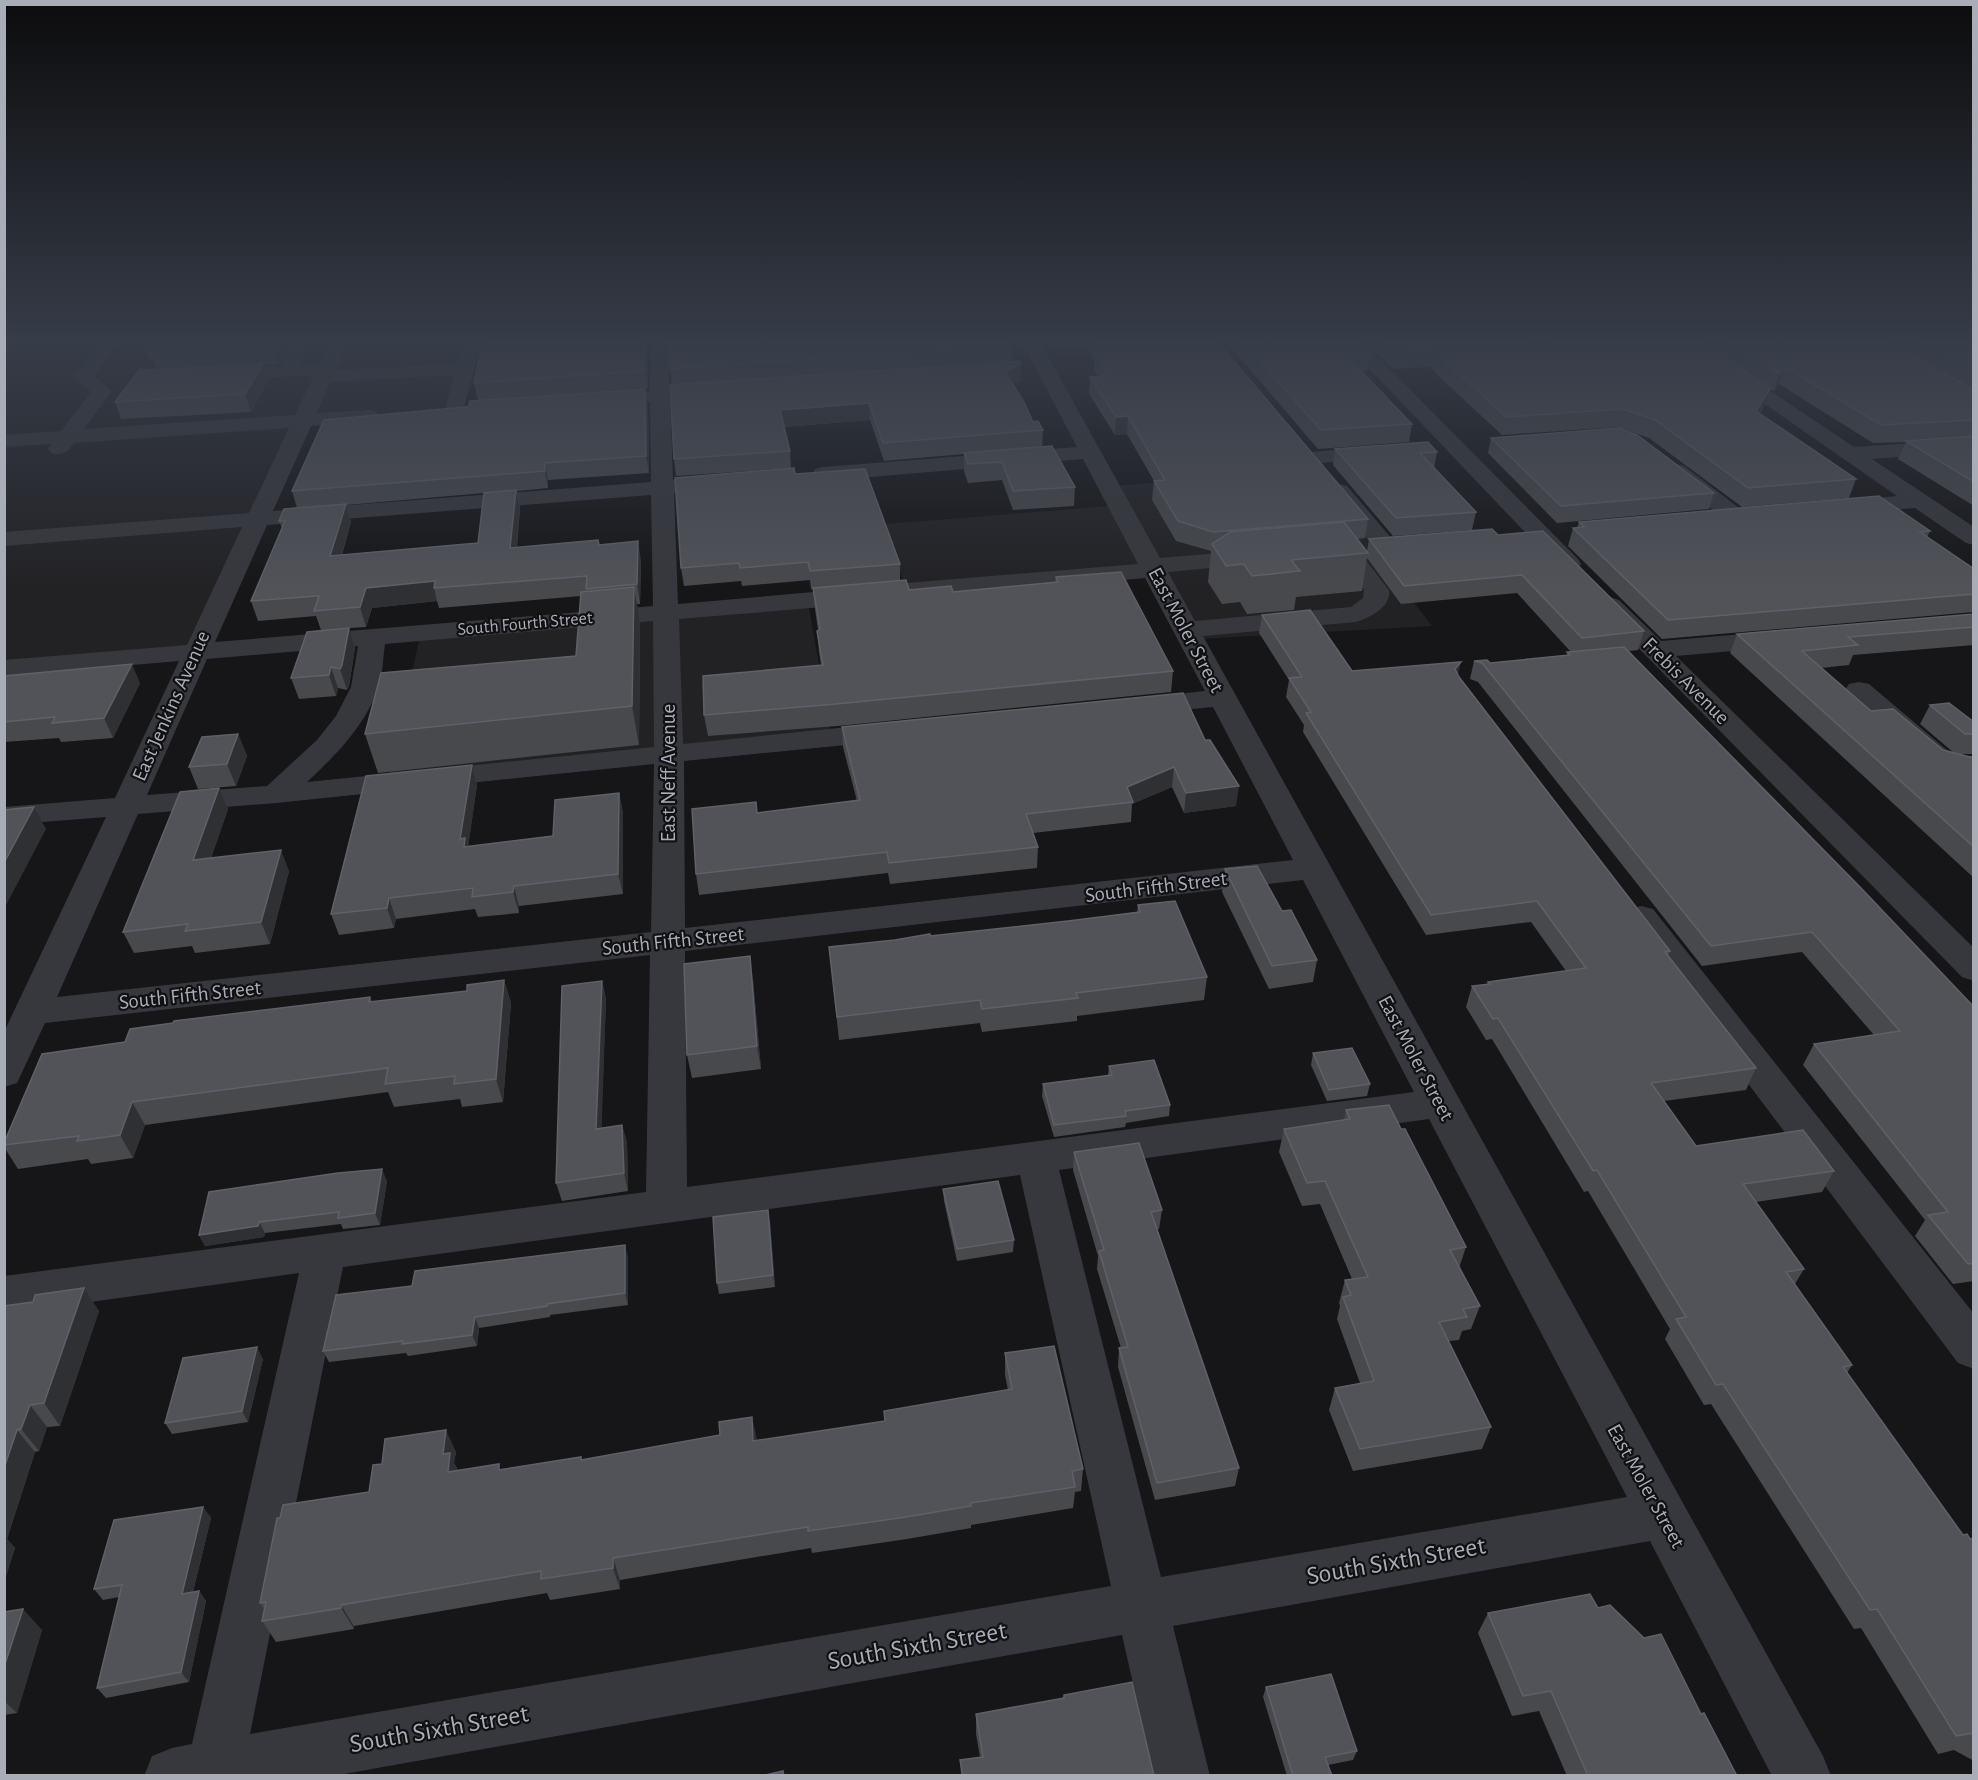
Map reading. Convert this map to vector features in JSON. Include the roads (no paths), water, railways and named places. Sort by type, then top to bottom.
[{"type":"street","points":[[45,459],[71,447],[84,423]]},
{"type":"street","points":[[4,441],[71,447],[285,423]]},
{"type":"street","name":"East Jenkins Avenue","points":[[4,1073],[302,423]]},
{"type":"street","name":"East Neff Avenue","points":[[661,423],[669,754],[666,1206]]},
{"type":"street","name":"East Moler Street","points":[[1071,423],[1090,452],[1803,1776]]},
{"type":"street","name":"Frebis Avenue","points":[[1432,423],[1654,650],[1974,969]]},
{"type":"street","points":[[1805,423],[1974,538]]},
{"type":"street","points":[[1186,630],[1356,614],[1371,606],[1377,595],[1376,590],[1333,550],[1396,544],[1296,440]]},
{"type":"street","points":[[1423,449],[1478,444]]},
{"type":"street","points":[[1850,454],[1974,445]]},
{"type":"street","points":[[1311,458],[1400,451]]},
{"type":"street","points":[[807,476],[1090,452]]},
{"type":"street","points":[[1658,457],[1747,515],[1702,519]]},
{"type":"street","points":[[4,539],[257,521],[736,481]]},
{"type":"street","points":[[1827,508],[1919,501]]},
{"type":"street","points":[[1509,535],[1568,530]]},
{"type":"street","name":"South Fourth Street","points":[[4,668],[666,612],[1276,555]]},
{"type":"street","points":[[276,794],[316,758],[348,720],[366,686],[373,637]]},
{"type":"street","points":[[1654,650],[1798,638]]},
{"type":"street","points":[[1859,690],[1944,762],[1959,766],[1974,765]]},
{"type":"street","points":[[1114,709],[1222,698]]},
{"type":"street","points":[[4,816],[276,794],[915,729]]},
{"type":"street","name":"South Fifth Street","points":[[32,1012],[1314,868]]},
{"type":"street","points":[[1618,887],[1974,1349]]},
{"type":"street","points":[[4,1295],[1440,1103]]},
{"type":"street","points":[[1036,1157],[1182,1776]]},
{"type":"street","points":[[200,1773],[325,1252]]},
{"type":"street","name":"South Sixth Street","points":[[200,1773],[1662,1515]]}]
